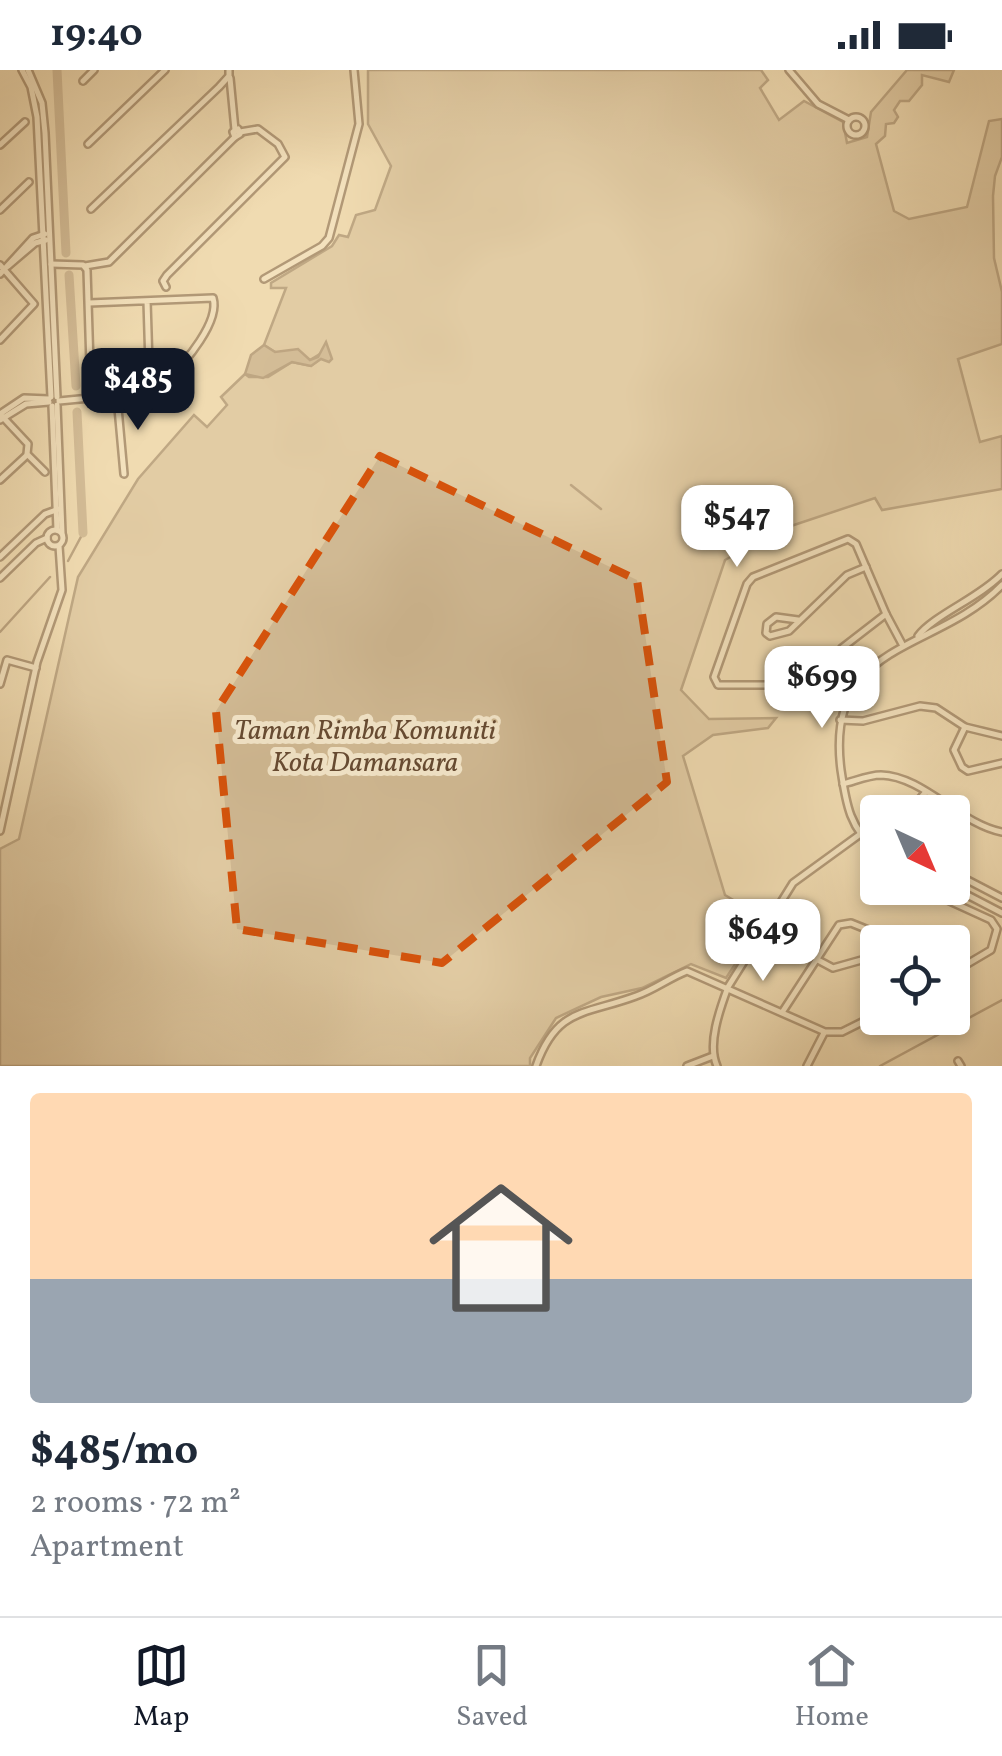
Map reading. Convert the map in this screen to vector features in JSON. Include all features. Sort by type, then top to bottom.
[{"type":"street","points":[[1,831],[36,668],[62,590],[59,546],[64,539],[59,532],[37,117],[25,70]]},
{"type":"street","points":[[83,81],[94,70]]},
{"type":"street","points":[[88,144],[165,70]]},
{"type":"street","points":[[264,279],[322,246],[329,238],[359,124],[354,70]]},
{"type":"street","points":[[790,70],[818,104],[849,120]]},
{"type":"street","points":[[229,73],[237,133]]},
{"type":"street","points":[[91,209],[229,73]]},
{"type":"street","points":[[0,145],[25,122]]},
{"type":"street","points":[[47,264],[85,266],[109,262],[237,133],[258,129],[278,144],[285,157],[166,275],[166,287]]},
{"type":"street","points":[[0,210],[29,182]]},
{"type":"street","points":[[0,340],[33,308],[32,300],[3,269],[45,237]]},
{"type":"street","points":[[85,266],[90,366]]},
{"type":"street","points":[[89,303],[208,296],[216,302],[216,312],[190,355],[168,377],[160,376],[149,365],[147,301]]},
{"type":"street","points":[[0,480],[27,454],[28,444],[1,416],[26,404],[117,396],[135,395],[150,407]]},
{"type":"street","points":[[117,396],[124,474]]},
{"type":"street","points":[[27,454],[45,472]]},
{"type":"street","points":[[0,557],[45,514],[60,509]]},
{"type":"street","points":[[0,578],[50,532],[59,532]]},
{"type":"street","points":[[47,538],[50,545],[59,546]]},
{"type":"street","points":[[886,614],[842,648],[817,678],[782,685],[722,687],[715,682],[742,592],[753,577],[848,538],[856,544],[902,644]]},
{"type":"street","points":[[798,620],[776,618],[767,624],[766,633],[770,636],[790,631],[847,574],[866,566]]},
{"type":"street","points":[[860,840],[856,837],[843,784],[839,752],[840,720],[846,702],[860,678],[902,644],[926,636],[1002,574]]},
{"type":"street","points":[[949,618],[1002,584]]},
{"type":"street","points":[[0,684],[7,660],[36,668]]},
{"type":"street","points":[[840,720],[864,721],[920,706],[936,708],[965,727],[1002,736]]},
{"type":"street","points":[[965,727],[954,750],[962,768],[968,771],[1002,762]]},
{"type":"street","points":[[843,784],[878,775],[897,777],[983,827],[1002,832]]},
{"type":"street","points":[[717,1066],[713,1056],[728,987],[793,883],[856,837]]},
{"type":"street","points":[[970,881],[1002,898]]},
{"type":"street","points":[[970,896],[1002,913]]},
{"type":"street","points":[[958,905],[991,920],[997,929],[992,950],[970,963]]},
{"type":"street","points":[[782,1012],[834,931],[846,922],[860,927]]},
{"type":"street","points":[[816,959],[833,968],[860,960]]},
{"type":"street","points":[[536,1066],[558,1026],[595,1006],[636,996],[687,971],[825,1032],[842,1032],[860,1023]]},
{"type":"street","points":[[808,1066],[825,1032]]},
{"type":"street","points":[[687,1066],[713,1056]]},
{"type":"highlighted area","points":[[380,456],[637,580],[667,782],[442,963],[237,929],[216,711]]},
{"type":"green space","name":"Taman Rimba Komuniti Kota Damansara","points":[[368,70],[761,70],[768,80],[760,88],[779,120],[804,101],[843,122],[847,143],[867,137],[871,112],[907,70],[954,70],[949,82],[922,75],[922,85],[909,101],[900,101],[894,110],[898,117],[894,123],[886,124],[885,136],[876,144],[894,211],[909,219],[967,207],[989,121],[1002,119],[1002,157],[993,196],[994,258],[1002,292],[1002,344],[958,359],[980,442],[1002,436],[1002,489],[882,510],[875,498],[779,530],[725,560],[681,690],[709,719],[776,718],[768,728],[713,735],[683,756],[725,895],[765,919],[726,978],[691,964],[642,988],[601,997],[556,1018],[530,1058],[530,1066],[0,1066],[0,849],[19,839],[78,577],[138,479],[194,415],[207,427],[227,405],[221,397],[245,374],[268,377],[292,362],[311,366],[321,358],[323,352],[310,360],[275,352],[264,345],[286,288],[271,288],[271,283],[332,246],[339,235],[348,237],[356,215],[375,210],[391,166],[368,124]]},
{"type":"shaded area","points":[[326,342],[332,359],[329,362],[321,359],[311,366],[292,362],[263,378],[245,374],[251,355],[264,345],[275,352],[298,349],[310,360],[318,357]]},
{"type":"waterway","points":[[57,70],[66,253]]},
{"type":"waterway","points":[[69,275],[76,386]]},
{"type":"waterway","points":[[77,412],[83,533]]},
{"type":"waterway","points":[[571,485],[601,509]]},
{"type":"waterway","points":[[68,561],[83,533]]},
{"type":"waterway","points":[[0,632],[50,577]]},
{"type":"waterway","points":[[880,1066],[1002,1000]]}]
